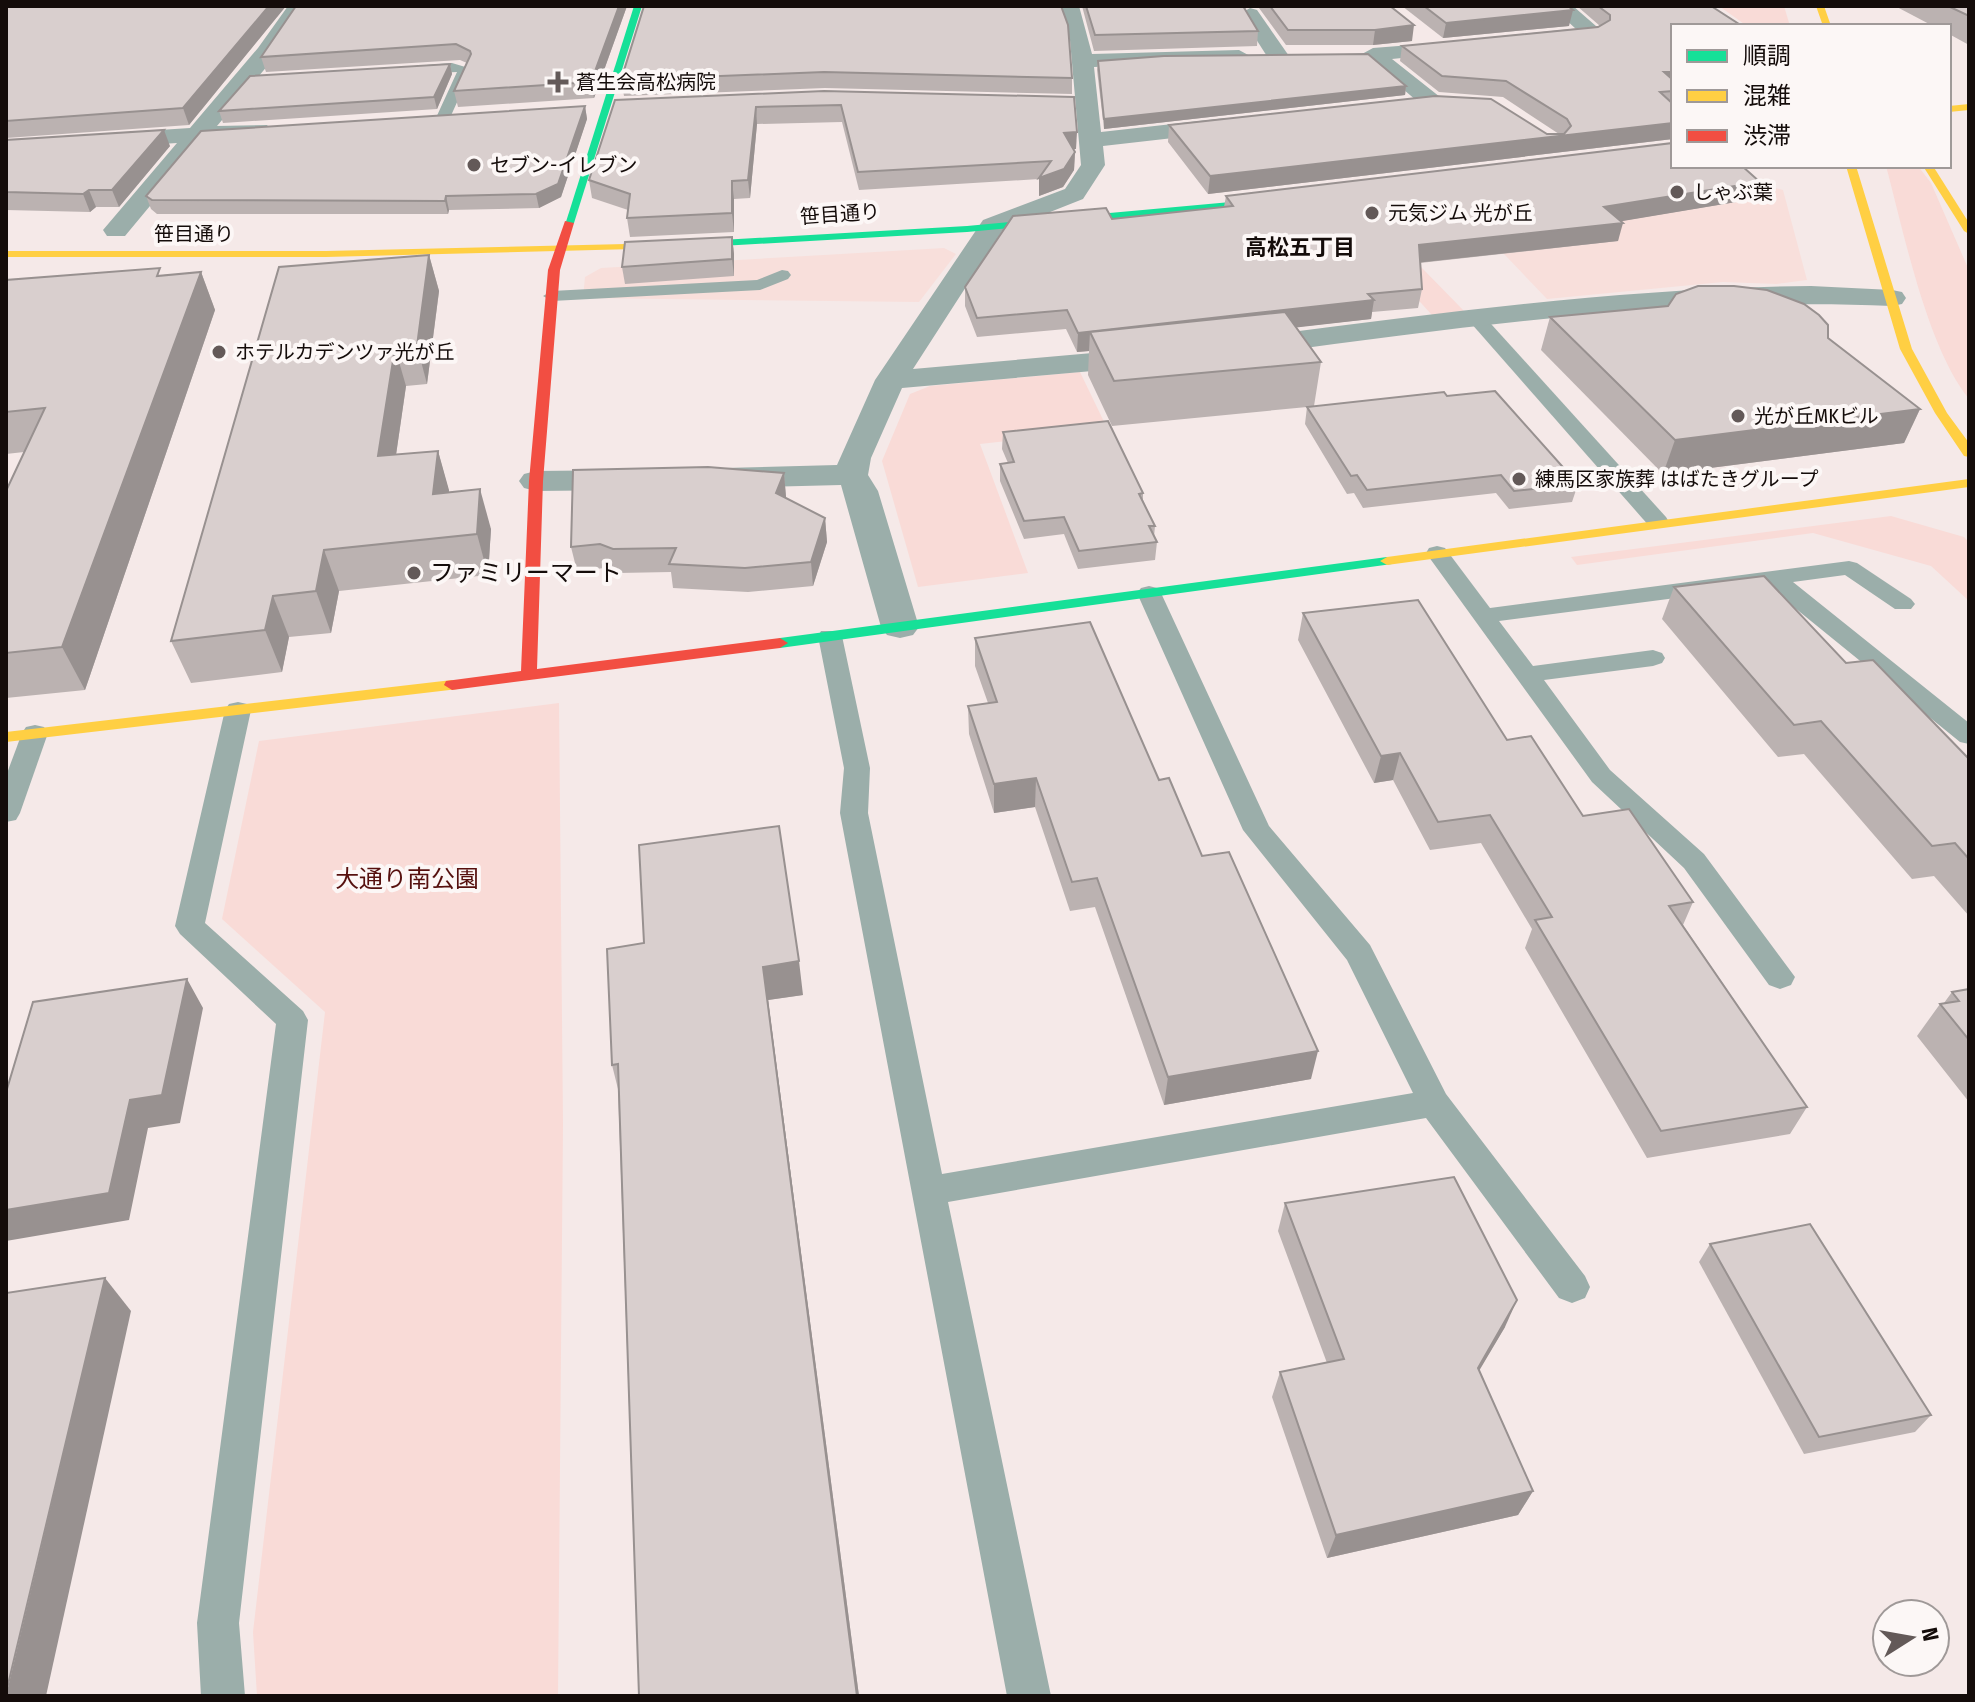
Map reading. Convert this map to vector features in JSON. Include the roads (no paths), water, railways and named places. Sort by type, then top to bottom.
[{"type":"street","points":[[108,230],[249,81],[298,6]]},
{"type":"street","points":[[529,676],[536,481],[554,270],[560,251],[559,227],[607,108],[638,6]]},
{"type":"street","points":[[851,475],[890,380],[992,226],[1074,194],[1093,165],[1090,140],[1076,104],[1082,61],[1080,40],[1069,6]]},
{"type":"street","points":[[1529,41],[1594,33],[1561,6]]},
{"type":"street","points":[[1082,61],[1163,56],[1286,56],[1250,14]]},
{"type":"street","points":[[1420,31],[1439,49]]},
{"type":"street","points":[[1432,102],[1365,54],[1484,45]]},
{"type":"street","points":[[1400,106],[1458,103]]},
{"type":"street","points":[[578,110],[634,106]]},
{"type":"street","points":[[431,121],[467,118]]},
{"type":"street","points":[[1090,140],[1241,123]]},
{"type":"street","points":[[6,147],[277,129]]},
{"type":"street","points":[[1852,168],[1906,349],[1941,413],[1969,453]]},
{"type":"street","points":[[1929,168],[1969,231]]},
{"type":"street","points":[[1012,199],[1104,191]]},
{"type":"street","name":"笹目通り","points":[[6,254],[222,256],[560,251],[992,226],[1307,197]]},
{"type":"street","points":[[559,227],[592,225]]},
{"type":"street","name":"笹目通り","points":[[108,230],[148,230]]},
{"type":"street","points":[[1212,351],[1558,308],[1738,294],[1892,298]]},
{"type":"street","points":[[890,380],[1181,354]]},
{"type":"street","points":[[536,481],[851,475]]},
{"type":"street","points":[[851,475],[861,491],[900,627]]},
{"type":"street","points":[[6,737],[529,676],[1658,522],[1969,483]]},
{"type":"lane","points":[[392,71],[465,69],[431,121]]},
{"type":"lane","points":[[552,296],[760,285],[782,275]]},
{"type":"lane","points":[[1476,318],[1658,522]]},
{"type":"lane","points":[[1437,553],[1601,776],[1694,861],[1780,977]]},
{"type":"lane","points":[[1482,616],[1849,568],[1903,604]]},
{"type":"lane","points":[[1773,578],[1969,736]]},
{"type":"lane","points":[[1149,593],[1257,830],[1359,953],[1434,1103],[1572,1287]]},
{"type":"lane","points":[[830,636],[857,768],[854,813],[1029,1696]]},
{"type":"lane","points":[[1524,675],[1653,658]]},
{"type":"lane","points":[[223,1696],[218,1623],[292,1020],[190,926],[238,710]]},
{"type":"lane","points":[[6,813],[35,733]]},
{"type":"lane","points":[[930,1191],[1434,1103]]},
{"type":"place","name":"蒼生会高松病院","points":[[558,82]]},
{"type":"place","name":"セブン-イレブン","points":[[474,165]]},
{"type":"place","name":"しゃぶ葉","points":[[1677,192]]},
{"type":"place","name":"元気ジム 光が丘","points":[[1372,213]]},
{"type":"place","name":"ホテルカデンツァ光が丘","points":[[219,352]]},
{"type":"place","name":"光が丘MKビル","points":[[1738,416]]},
{"type":"place","name":"練馬区家族葬 はばたきグループ","points":[[1519,479]]},
{"type":"place","name":"ファミリーマート","points":[[414,573]]},
{"type":"district","name":"高松五丁目","points":[[1300,247]]},
{"type":"park label","name":"大通り南公園","points":[[407,879]]}]
